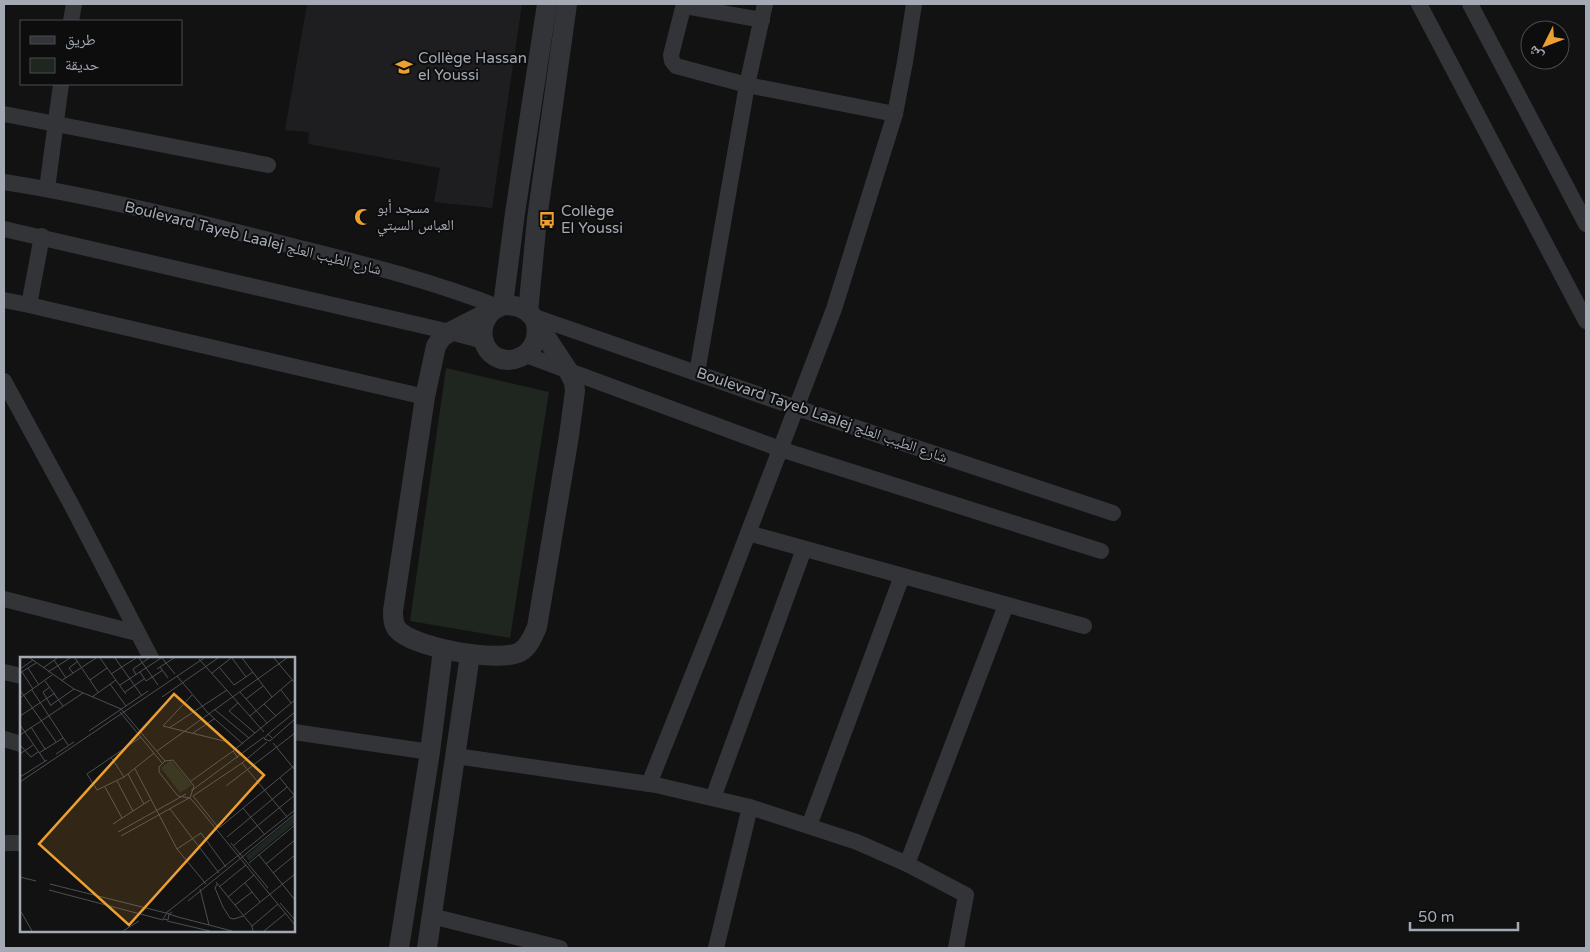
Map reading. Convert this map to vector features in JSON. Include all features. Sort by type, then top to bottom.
[{"type":"street","points":[[71,20],[74,4]]},
{"type":"street","points":[[547,4],[515,213],[498,307],[487,316],[483,324],[482,333],[487,349],[501,359],[518,359],[526,355],[536,341],[537,332],[532,317],[537,219],[568,4]]},
{"type":"street","points":[[697,373],[747,85],[765,4]]},
{"type":"street","points":[[649,784],[834,310],[895,114],[914,4]]},
{"type":"street","points":[[1420,4],[1586,321]]},
{"type":"street","points":[[1470,4],[1586,224]]},
{"type":"street","points":[[762,20],[684,5],[671,55],[672,61],[676,66],[684,69],[747,85],[895,114]]},
{"type":"street","points":[[47,189],[61,85]]},
{"type":"street","points":[[4,114],[268,165]]},
{"type":"street","name":"Boulevard Tayeb Laalej شارع الطيب العلج","points":[[4,182],[47,189],[212,226],[378,268],[470,296],[498,307]]},
{"type":"street","points":[[4,229],[42,236],[484,341]]},
{"type":"street","points":[[29,304],[42,236]]},
{"type":"street","points":[[4,300],[29,304],[425,397]]},
{"type":"street","points":[[518,306],[532,317],[569,372],[574,382],[575,391],[537,627],[530,642],[521,651],[513,655],[470,655],[442,650],[406,636],[397,629],[393,620],[392,610],[425,397],[436,346],[442,337],[498,307],[518,306]]},
{"type":"street","name":"Boulevard Tayeb Laalej شارع الطيب العلج","points":[[532,317],[796,408],[1113,513]]},
{"type":"street","points":[[526,355],[780,449],[1101,551]]},
{"type":"street","points":[[4,381],[72,506],[149,657]]},
{"type":"street","points":[[748,534],[1084,626]]},
{"type":"street","points":[[713,798],[804,549]]},
{"type":"street","points":[[809,826],[902,576]]},
{"type":"street","points":[[4,600],[137,633]]},
{"type":"street","points":[[907,864],[1006,605]]},
{"type":"street","points":[[399,948],[430,752],[442,650]]},
{"type":"street","points":[[426,948],[470,655]]},
{"type":"street","points":[[4,672],[20,676]]},
{"type":"street","points":[[295,732],[430,752]]},
{"type":"street","points":[[4,739],[20,744]]},
{"type":"street","points":[[456,756],[649,784],[750,807],[857,842],[907,864],[966,895],[956,948]]},
{"type":"street","points":[[716,948],[750,807]]},
{"type":"street","points":[[4,843],[20,843]]},
{"type":"street","points":[[432,916],[560,948]]},
{"type":"shaded area","name":"Collège Hassan el Youssi","points":[[307,4],[522,4],[492,208],[434,202],[440,168],[308,144],[309,132],[285,130]]},
{"type":"green space","points":[[446,368],[549,392],[510,638],[410,621]]},
{"type":"place","name":"Collège Hassan el Youssi","points":[[404,67]]},
{"type":"place","name":"مسجد أبو العباس السبتي","points":[[363,217]]},
{"type":"place","name":"Collège El Youssi","points":[[547,220]]}]
